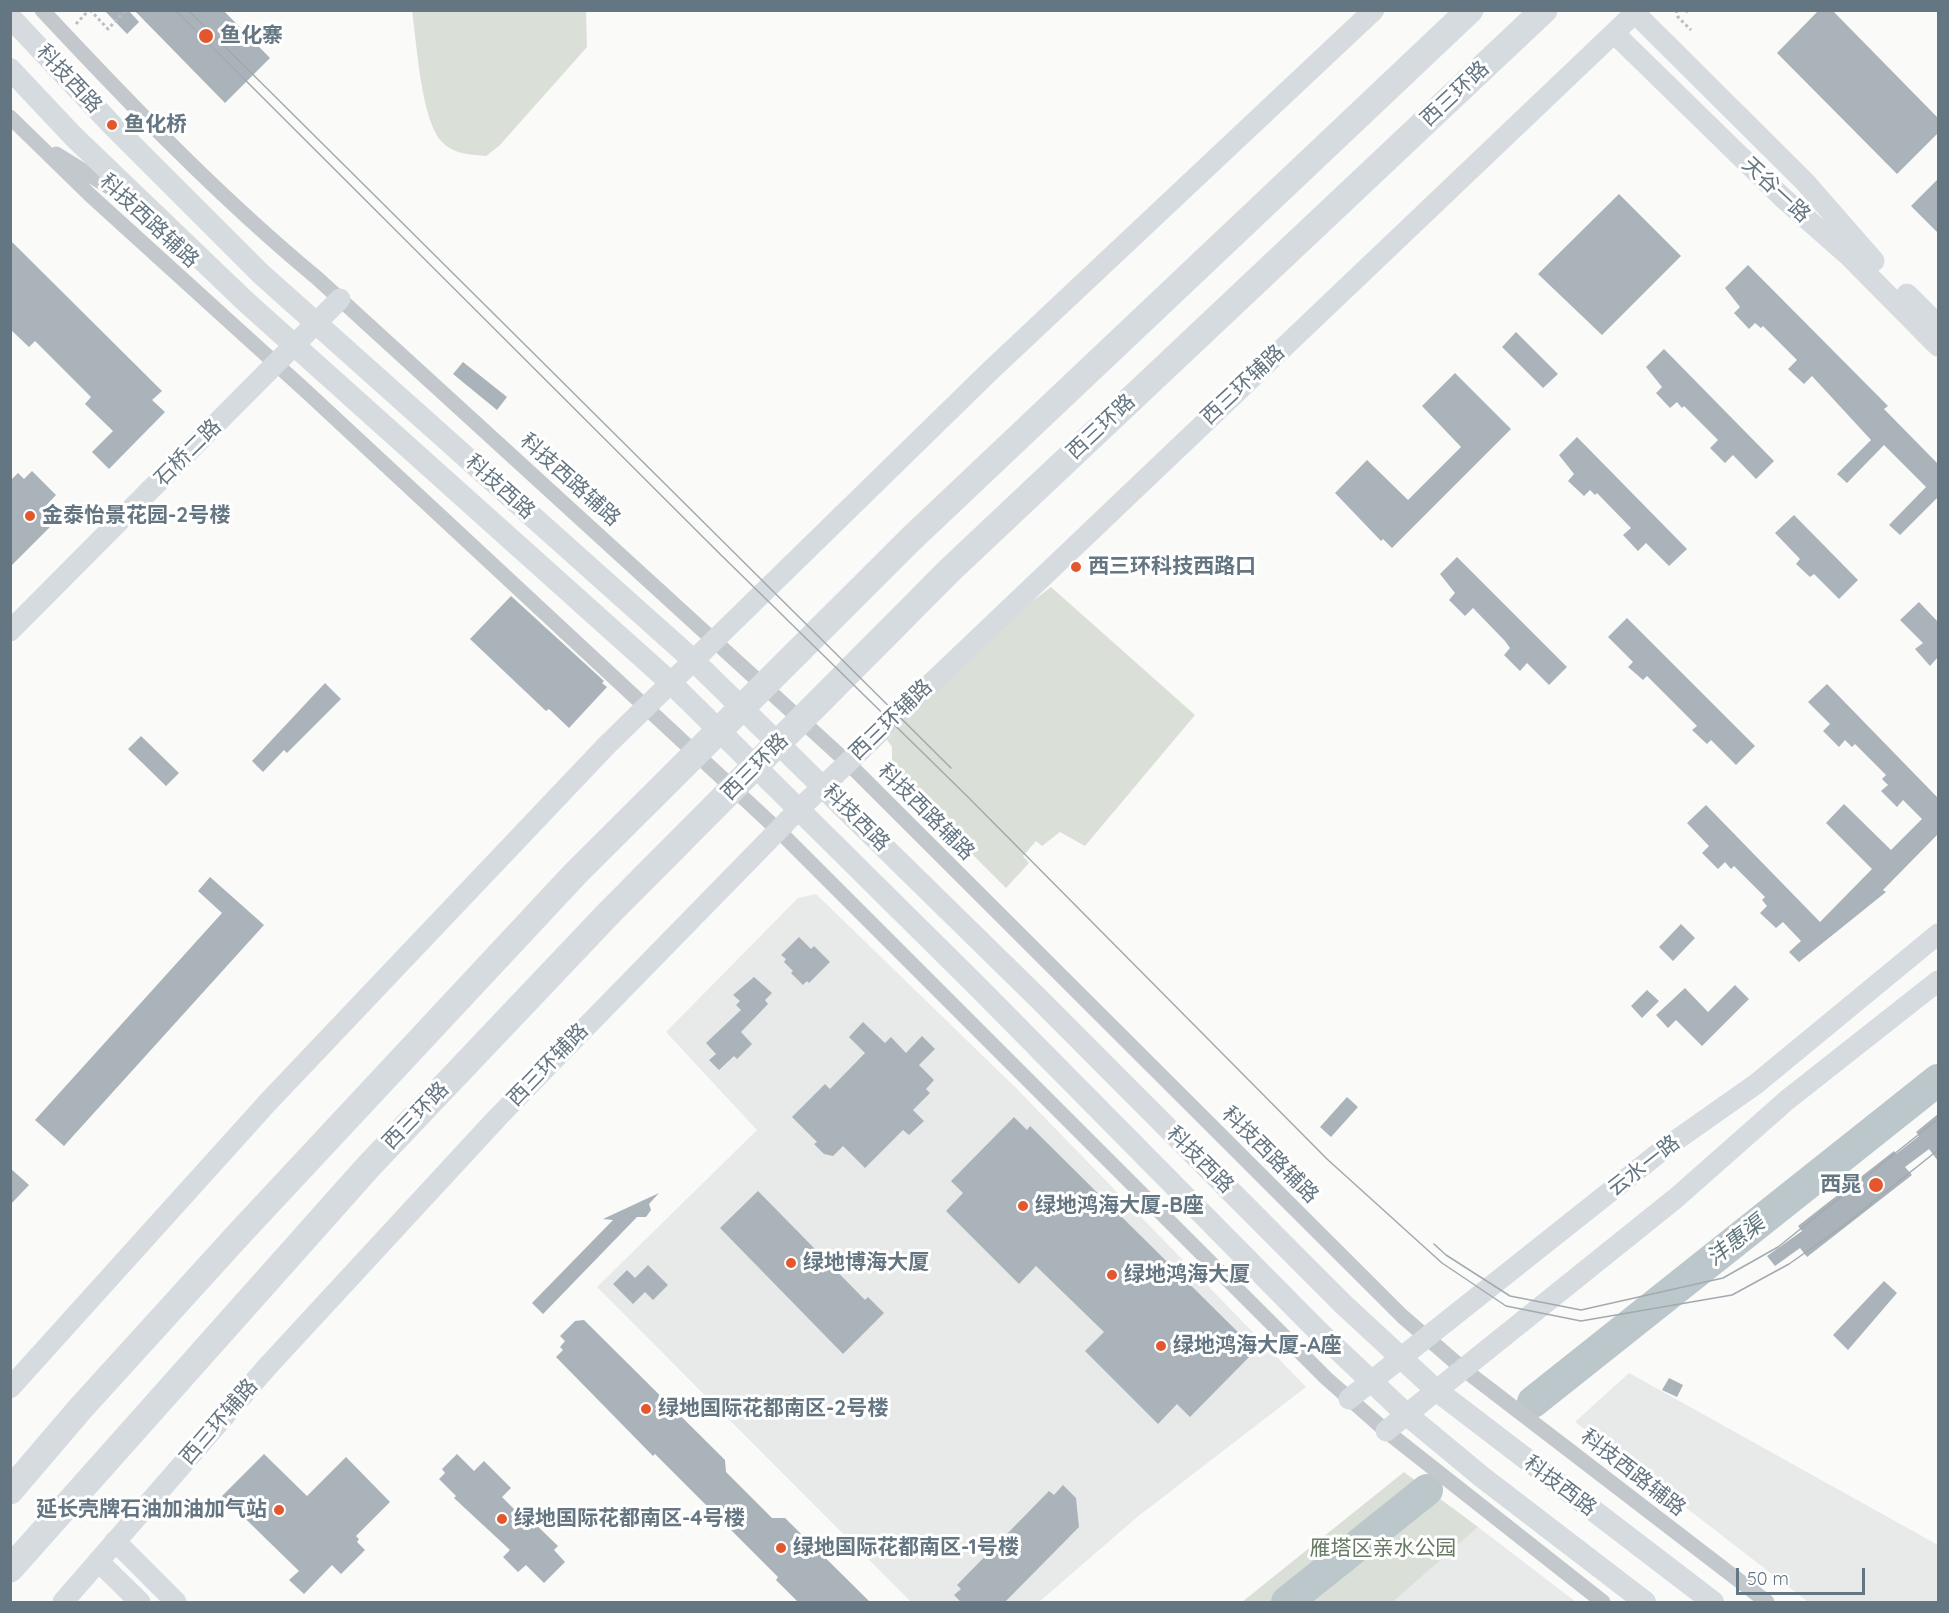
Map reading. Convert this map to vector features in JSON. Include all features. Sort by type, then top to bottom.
[{"type":"highway","points":[[10,1491],[80,1409],[239,1234],[574,874],[912,538],[1470,10]]},
{"type":"highway","name":"西三环路","points":[[10,1569],[368,1167],[609,913],[950,570],[1544,10]]},
{"type":"main road","points":[[10,1388],[269,1101],[645,707],[990,371],[1374,10]]},
{"type":"main road","name":"西三环辅路","points":[[63,1602],[267,1366],[498,1117],[778,830],[1637,12]]},
{"type":"main road","name":"天谷一路","points":[[1637,12],[1805,182],[1857,243],[1938,325]]},
{"type":"main road","name":"科技西路","points":[[10,17],[147,160],[260,273],[693,660],[823,785],[1344,1305],[1436,1390],[1713,1602]]},
{"type":"main road","name":"天谷一路","points":[[1614,33],[1782,197],[1848,256],[1938,346]]},
{"type":"main road","name":"科技西路","points":[[10,69],[73,136],[293,345],[670,682],[1318,1331],[1406,1414],[1482,1477],[1645,1602]]},
{"type":"main road","name":"石桥二路","points":[[10,631],[340,299]]},
{"type":"main road","name":"云水一路","points":[[1349,1399],[1665,1148],[1756,1084],[1938,934]]},
{"type":"main road","name":"云水一路","points":[[1386,1431],[1676,1198],[1786,1100],[1938,981]]},
{"type":"main road","points":[[115,1541],[176,1602]]},
{"type":"main road","points":[[98,1561],[140,1602]]},
{"type":"street","name":"科技西路辅路","points":[[42,10],[158,133],[233,206],[340,299],[847,762],[1402,1316],[1462,1368],[1767,1602]]},
{"type":"street","name":"科技西路辅路","points":[[10,117],[274,365],[307,392],[778,830],[1349,1399],[1386,1431],[1603,1602]]},
{"type":"street","points":[[31,138],[159,218]]},
{"type":"path","points":[[90,10],[108,29],[126,10]]},
{"type":"path","points":[[1676,10],[1678,17],[1691,30]]},
{"type":"path","points":[[1686,10],[1688,13],[1691,10]]},
{"type":"shaded area","points":[[816,894],[1016,1088],[1306,1387],[1136,1518],[1039,1602],[911,1602],[597,1287],[757,1130],[666,1032],[798,898]]},
{"type":"shaded area","points":[[1629,1373],[1938,1545],[1938,1602],[1808,1602],[1575,1422]]},
{"type":"shaded area","points":[[1478,1527],[1576,1602],[1393,1602]]},
{"type":"green space","points":[[412,11],[586,11],[587,47],[499,146],[486,156],[463,153],[452,150],[443,143],[430,118],[421,81]]},
{"type":"green space","points":[[1051,587],[1195,715],[1085,846],[1060,832],[1042,846],[1036,841],[1023,856],[1029,863],[1006,888],[899,781],[892,766],[892,747],[887,740],[1013,616]]},
{"type":"green space","name":"雁塔区亲水公园","points":[[1404,1472],[1478,1527],[1393,1602],[1242,1602]]},
{"type":"building","points":[[104,10],[128,10],[139,22],[127,34]]},
{"type":"building","points":[[134,10],[223,10],[270,58],[225,103]]},
{"type":"building","points":[[1819,10],[1832,10],[1938,118],[1938,133],[1897,174],[1777,53]]},
{"type":"building","points":[[1938,179],[1938,233],[1911,206]]},
{"type":"building","points":[[1619,194],[1681,256],[1602,335],[1538,274]]},
{"type":"building","points":[[10,240],[162,391],[152,400],[165,412],[109,469],[92,452],[113,431],[85,404],[91,397],[35,341],[29,347],[10,329]]},
{"type":"building","points":[[1748,265],[1888,406],[1884,409],[1938,464],[1938,500],[1937,498],[1900,535],[1889,525],[1926,487],[1884,445],[1847,483],[1837,474],[1871,440],[1812,376],[1804,384],[1788,369],[1797,360],[1763,326],[1761,328],[1755,323],[1749,329],[1734,313],[1740,307],[1725,288]]},
{"type":"building","points":[[1516,332],[1558,374],[1543,388],[1502,347]]},
{"type":"building","points":[[1664,349],[1774,461],[1756,479],[1733,455],[1725,463],[1710,448],[1718,440],[1684,406],[1682,408],[1677,402],[1670,408],[1656,393],[1662,387],[1646,367]]},
{"type":"building","points":[[463,362],[507,397],[497,410],[453,374]]},
{"type":"building","points":[[1455,373],[1511,429],[1392,548],[1383,539],[1381,541],[1335,493],[1367,460],[1408,500],[1461,447],[1422,406]]},
{"type":"building","points":[[1577,437],[1687,549],[1669,566],[1646,543],[1638,551],[1623,535],[1631,528],[1597,493],[1595,495],[1590,490],[1584,496],[1568,481],[1574,474],[1559,455]]},
{"type":"building","name":"金泰怡景花园-2号楼","points":[[32,471],[56,495],[42,510],[55,522],[10,567],[10,481],[18,473],[24,479]]},
{"type":"building","points":[[1794,515],[1858,580],[1839,599],[1814,574],[1810,577],[1796,564],[1800,559],[1775,533]]},
{"type":"building","points":[[1457,557],[1567,667],[1549,685],[1527,663],[1520,671],[1504,655],[1510,648],[1473,608],[1465,616],[1449,600],[1455,593],[1440,574]]},
{"type":"building","points":[[511,596],[604,681],[602,683],[607,687],[569,728],[549,709],[546,711],[470,639]]},
{"type":"building","points":[[1919,602],[1938,622],[1938,657],[1930,666],[1915,649],[1923,643],[1900,620]]},
{"type":"building","points":[[1627,618],[1755,746],[1736,765],[1711,740],[1707,744],[1692,730],[1697,726],[1647,676],[1643,680],[1628,667],[1633,662],[1608,637]]},
{"type":"building","points":[[325,683],[341,699],[287,753],[284,750],[263,772],[252,761]]},
{"type":"building","points":[[1827,684],[1938,798],[1938,834],[1883,890],[1886,892],[1799,962],[1789,952],[1801,941],[1783,922],[1776,928],[1760,913],[1767,906],[1762,900],[1765,897],[1734,866],[1731,869],[1725,862],[1718,869],[1702,853],[1709,846],[1687,823],[1706,805],[1820,922],[1872,869],[1826,823],[1844,804],[1891,850],[1922,819],[1903,800],[1897,807],[1881,791],[1888,785],[1882,779],[1886,775],[1855,744],[1852,747],[1845,740],[1839,747],[1823,731],[1830,724],[1808,702]]},
{"type":"building","points":[[141,736],[179,773],[166,786],[128,749]]},
{"type":"building","points":[[210,877],[264,925],[64,1146],[35,1120],[222,913],[198,891]]},
{"type":"building","points":[[1681,924],[1695,938],[1673,961],[1659,947]]},
{"type":"building","points":[[799,937],[811,949],[814,946],[830,962],[809,983],[807,981],[803,985],[791,973],[793,971],[781,955]]},
{"type":"building","points":[[754,977],[772,993],[765,1000],[768,1004],[741,1032],[752,1044],[737,1059],[734,1056],[719,1070],[709,1060],[716,1054],[706,1043],[741,1010],[736,1005],[740,1001],[733,995]]},
{"type":"building","points":[[1735,985],[1749,999],[1702,1046],[1676,1020],[1668,1028],[1656,1015],[1685,988],[1708,1012]]},
{"type":"building","points":[[1647,990],[1659,1001],[1642,1018],[1631,1006]]},
{"type":"building","points":[[863,1022],[885,1043],[891,1037],[906,1053],[922,1036],[935,1049],[919,1065],[934,1080],[926,1089],[930,1093],[913,1110],[924,1121],[909,1135],[903,1130],[865,1168],[843,1146],[833,1156],[824,1154],[814,1144],[817,1142],[792,1117],[825,1084],[830,1089],[865,1053],[849,1037]]},
{"type":"building","points":[[1347,1097],[1358,1107],[1331,1137],[1320,1127]]},
{"type":"building","points":[[1938,1114],[1938,1161],[1929,1149],[1905,1167],[1912,1175],[1807,1257],[1800,1248],[1775,1266],[1767,1256],[1802,1231],[1798,1226],[1894,1151],[1896,1154],[1919,1136],[1916,1132]]},
{"type":"building","name":"绿地鸿海大厦","points":[[1014,1117],[1027,1130],[1030,1126],[1251,1345],[1247,1350],[1251,1355],[1190,1417],[1177,1404],[1158,1424],[1085,1351],[1104,1332],[1036,1266],[1019,1284],[946,1211],[963,1193],[951,1181]]},
{"type":"building","points":[[10,1168],[29,1185],[10,1205]]},
{"type":"building","name":"绿地博海大厦","points":[[758,1191],[865,1300],[868,1297],[884,1313],[843,1354],[720,1228]]},
{"type":"building","points":[[659,1193],[649,1204],[651,1210],[646,1217],[637,1217],[543,1314],[532,1303],[613,1220],[603,1219]]},
{"type":"building","points":[[648,1265],[668,1285],[653,1300],[645,1292],[633,1304],[613,1284],[627,1270],[635,1278]]},
{"type":"building","points":[[1884,1281],[1897,1293],[1848,1350],[1833,1335]]},
{"type":"building","points":[[584,1320],[725,1460],[726,1472],[772,1518],[785,1518],[870,1602],[798,1602],[776,1580],[778,1577],[655,1454],[653,1456],[556,1357],[563,1350],[560,1347],[565,1341],[560,1336],[575,1321]]},
{"type":"building","points":[[1669,1378],[1683,1385],[1677,1397],[1662,1390]]},
{"type":"building","name":"延长壳牌石油加油加气站","points":[[264,1454],[307,1496],[346,1457],[390,1502],[356,1536],[359,1539],[357,1542],[365,1550],[341,1574],[332,1565],[304,1594],[289,1580],[299,1571],[222,1496]]},
{"type":"building","name":"绿地国际花都南区-4号楼","points":[[457,1454],[474,1471],[484,1461],[511,1488],[502,1497],[526,1521],[529,1518],[558,1546],[554,1550],[565,1562],[544,1583],[526,1565],[518,1572],[503,1557],[510,1550],[454,1498],[456,1496],[439,1479],[445,1473],[442,1469]]},
{"type":"building","points":[[1063,1485],[1076,1498],[1079,1527],[1005,1602],[961,1602],[954,1595],[961,1589],[957,1585],[1049,1491],[1054,1495]]},
{"type":"waterway","name":"沣惠渠","points":[[1533,1402],[1938,1080]]},
{"type":"waterway","name":"沣惠渠","points":[[1287,1602],[1427,1490]]},
{"type":"tram line","points":[[175,10],[720,554],[967,796],[1327,1159],[1442,1263],[1506,1306],[1581,1321],[1732,1295],[1789,1264],[1843,1226],[1938,1150]]},
{"type":"tram line","points":[[188,10],[951,768]]},
{"type":"tram line","points":[[1434,1244],[1446,1255],[1510,1296],[1581,1310],[1723,1278],[1778,1247],[1938,1119]]},
{"type":"place","name":"鱼化寨","points":[[206,36]]},
{"type":"place","name":"鱼化桥","points":[[112,125]]},
{"type":"place","name":"金泰怡景花园-2号楼","points":[[30,516]]},
{"type":"place","name":"西三环科技西路口","points":[[1076,567]]},
{"type":"place","name":"西晁","points":[[1876,1185]]},
{"type":"place","name":"绿地鸿海大厦-B座","points":[[1023,1206]]},
{"type":"place","name":"绿地博海大厦","points":[[791,1263]]},
{"type":"place","name":"绿地鸿海大厦","points":[[1112,1275]]},
{"type":"place","name":"绿地鸿海大厦-A座","points":[[1161,1346]]},
{"type":"place","name":"绿地国际花都南区-2号楼","points":[[646,1409]]},
{"type":"place","name":"延长壳牌石油加油加气站","points":[[279,1510]]},
{"type":"place","name":"绿地国际花都南区-4号楼","points":[[502,1519]]},
{"type":"place","name":"绿地国际花都南区-1号楼","points":[[781,1548]]}]
